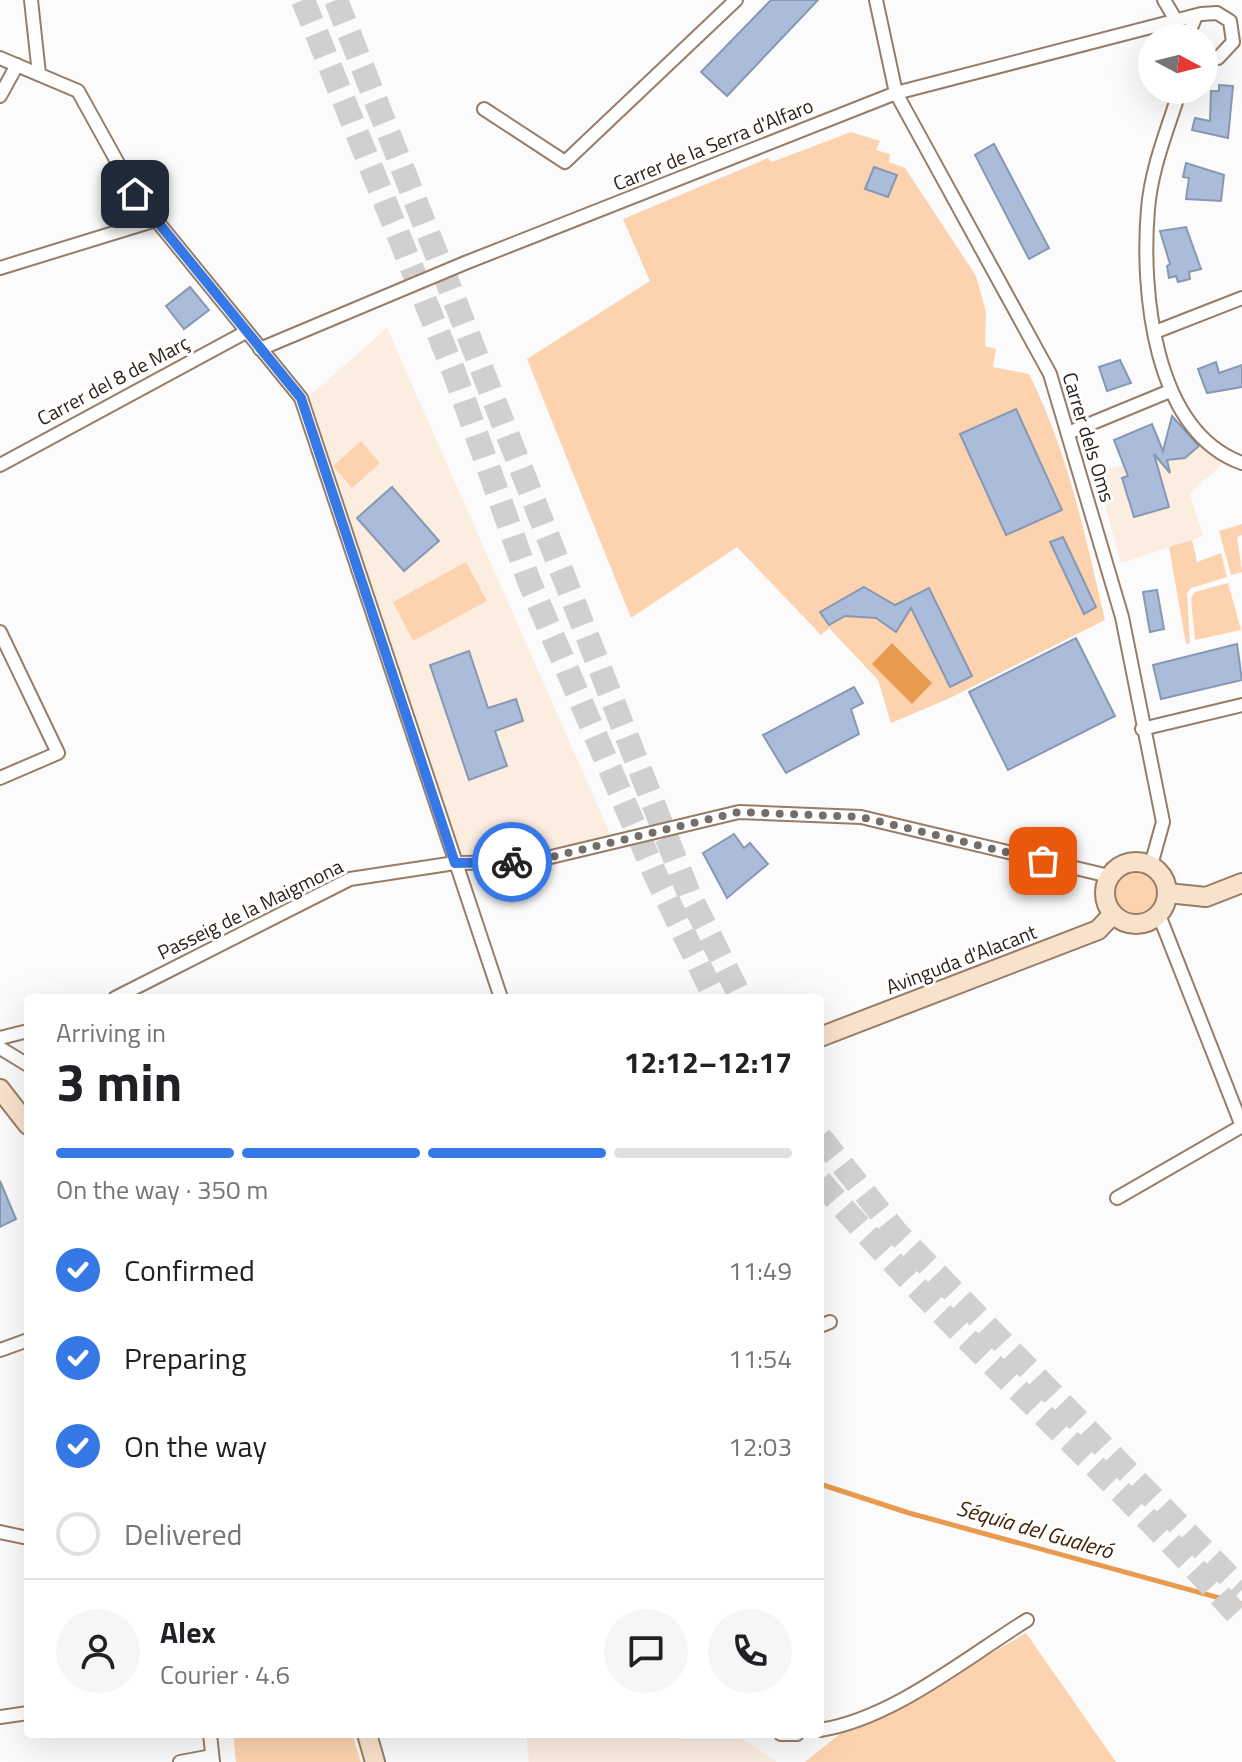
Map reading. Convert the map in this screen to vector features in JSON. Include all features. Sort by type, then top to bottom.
[{"type":"street","points":[[31,0],[39,74]]},
{"type":"street","points":[[484,109],[565,162],[736,0]]},
{"type":"street","name":"Carrer dels Oms","points":[[876,0],[896,93],[1050,374],[1122,617],[1163,822],[1151,865]]},
{"type":"street","points":[[1164,0],[1177,22]]},
{"type":"street","points":[[1193,24],[1195,18],[1217,13],[1238,28],[1236,47],[1218,58]]},
{"type":"street","name":"Carrer de la Serra d'Alfaro","points":[[260,349],[465,263],[896,93],[1195,18]]},
{"type":"street","points":[[0,58],[78,91],[135,194],[301,398],[500,994]]},
{"type":"street","points":[[0,96],[17,65]]},
{"type":"street","points":[[1176,104],[1148,207],[1148,273],[1155,332],[1170,391],[1202,439],[1242,463]]},
{"type":"street","points":[[0,268],[156,220]]},
{"type":"street","points":[[1155,332],[1242,298]]},
{"type":"street","name":"Carrer del 8 de Març","points":[[0,465],[246,332]]},
{"type":"street","points":[[1068,433],[1170,391]]},
{"type":"street","points":[[0,632],[58,753],[0,778]]},
{"type":"street","points":[[1142,729],[1242,705]]},
{"type":"street","name":"Passeig de la Maigmona","points":[[123,994],[350,879],[455,863],[530,862],[739,812],[861,817],[1109,876]]},
{"type":"street","points":[[1133,861],[1151,865],[1163,877],[1168,893],[1159,915],[1139,924],[1120,920],[1113,914],[1105,896],[1109,876],[1115,869],[1133,861]]},
{"type":"street","points":[[1168,893],[1206,897],[1242,883]]},
{"type":"street","name":"Avinguda d'Alacant","points":[[824,1035],[1098,930],[1113,914]]},
{"type":"street","points":[[1117,1198],[1242,1126],[1159,915]]},
{"type":"street","points":[[0,1038],[24,1032]]},
{"type":"street","points":[[0,1048],[24,1063]]},
{"type":"street","points":[[0,1089],[24,1120]]},
{"type":"street","points":[[0,1350],[24,1341]]},
{"type":"street","points":[[0,1532],[24,1537]]},
{"type":"street","points":[[824,1729],[842,1727],[894,1704],[1027,1620]]},
{"type":"street","points":[[0,1717],[24,1714]]},
{"type":"street","points":[[180,1762],[212,1759],[210,1738]]},
{"type":"street","points":[[368,1738],[375,1762]]},
{"type":"shaded area","points":[[851,132],[880,141],[876,150],[890,154],[889,162],[905,168],[976,276],[986,312],[985,346],[996,349],[993,367],[1029,374],[1065,464],[1105,620],[950,698],[891,723],[878,680],[829,628],[821,635],[737,547],[631,618],[527,359],[650,281],[623,219],[768,158],[772,162]]},
{"type":"shaded area","points":[[387,328],[612,838],[518,855],[454,854],[308,397]]},
{"type":"shaded area","points":[[1179,423],[1223,463],[1190,494],[1203,536],[1121,563],[1096,472],[1162,455],[1166,441],[1173,443]]},
{"type":"shaded area","points":[[361,441],[380,463],[352,488],[333,466]]},
{"type":"shaded area","points":[[1242,524],[1242,535],[1237,537],[1242,572],[1231,575],[1219,531]]},
{"type":"shaded area","points":[[1192,540],[1197,562],[1221,553],[1227,577],[1191,588],[1187,594],[1190,643],[1186,644],[1169,547]]},
{"type":"shaded area","points":[[466,562],[487,601],[413,641],[393,602]]},
{"type":"shaded area","points":[[1228,583],[1241,630],[1195,640],[1191,598],[1195,592]]},
{"type":"shaded area","points":[[892,643],[932,683],[912,704],[872,664]]},
{"type":"shaded area","points":[[1136,868],[1153,876],[1161,893],[1153,910],[1136,918],[1119,910],[1111,893],[1119,876]]},
{"type":"shaded area","points":[[1026,1633],[1116,1762],[805,1762],[841,1733],[894,1710]]},
{"type":"shaded area","points":[[233,1738],[353,1738],[361,1762],[236,1762]]},
{"type":"shaded area","points":[[526,1738],[743,1739],[777,1762],[529,1762]]},
{"type":"building","points":[[771,0],[818,0],[727,96],[701,72]]},
{"type":"building","points":[[1219,85],[1233,86],[1228,138],[1192,130],[1195,118],[1210,121],[1211,104],[1218,104]]},
{"type":"building","points":[[994,144],[1049,248],[1029,259],[975,155]]},
{"type":"building","points":[[1186,163],[1224,175],[1221,201],[1186,199],[1189,178],[1183,177]]},
{"type":"building","points":[[874,167],[897,175],[888,197],[865,189]]},
{"type":"building","points":[[1186,227],[1201,269],[1189,272],[1190,279],[1178,282],[1176,276],[1169,278],[1167,266],[1170,264],[1160,231]]},
{"type":"building","points":[[190,287],[209,310],[184,329],[166,306]]},
{"type":"building","points":[[1120,360],[1131,383],[1107,391],[1099,367]]},
{"type":"building","points":[[1216,362],[1219,373],[1242,365],[1242,387],[1207,393],[1198,369]]},
{"type":"building","points":[[1016,409],[1062,510],[1006,535],[960,434]]},
{"type":"building","points":[[1172,416],[1199,446],[1185,458],[1167,460],[1170,473],[1154,454],[1169,507],[1134,517],[1122,478],[1128,476],[1114,440],[1152,424],[1163,451]]},
{"type":"building","points":[[392,487],[439,541],[404,571],[357,518]]},
{"type":"building","points":[[1063,537],[1096,607],[1084,614],[1050,542]]},
{"type":"building","points":[[864,587],[895,605],[929,588],[972,676],[950,687],[911,608],[896,632],[876,618],[845,616],[829,625],[820,612]]},
{"type":"building","points":[[1157,590],[1164,629],[1150,632],[1143,592]]},
{"type":"building","points":[[1076,638],[1115,716],[1008,770],[969,692]]},
{"type":"building","points":[[1237,644],[1242,680],[1161,699],[1153,665]]},
{"type":"building","points":[[469,651],[488,708],[516,699],[523,721],[495,731],[507,766],[469,780],[430,665]]},
{"type":"building","points":[[854,687],[863,703],[851,709],[859,734],[786,773],[763,735]]},
{"type":"building","points":[[734,834],[744,848],[750,843],[768,864],[727,898],[703,853]]},
{"type":"building","points":[[0,1181],[16,1219],[0,1227]]},
{"type":"waterway","name":"Séquia del Gualeró","points":[[824,1485],[909,1513],[1242,1604]]},
{"type":"tunnel","points":[[303,0],[454,372],[529,581],[655,874],[713,994]]},
{"type":"tunnel","points":[[336,0],[689,894],[739,994]]},
{"type":"tunnel","points":[[824,1142],[896,1232],[1242,1590]]},
{"type":"tunnel","points":[[824,1186],[923,1294],[1138,1509],[1242,1620]]},
{"type":"way so far","points":[[512,862],[530,862],[739,812],[861,817],[1043,861]]},
{"type":"route","points":[[135,194],[301,398],[455,863],[512,862]]}]
